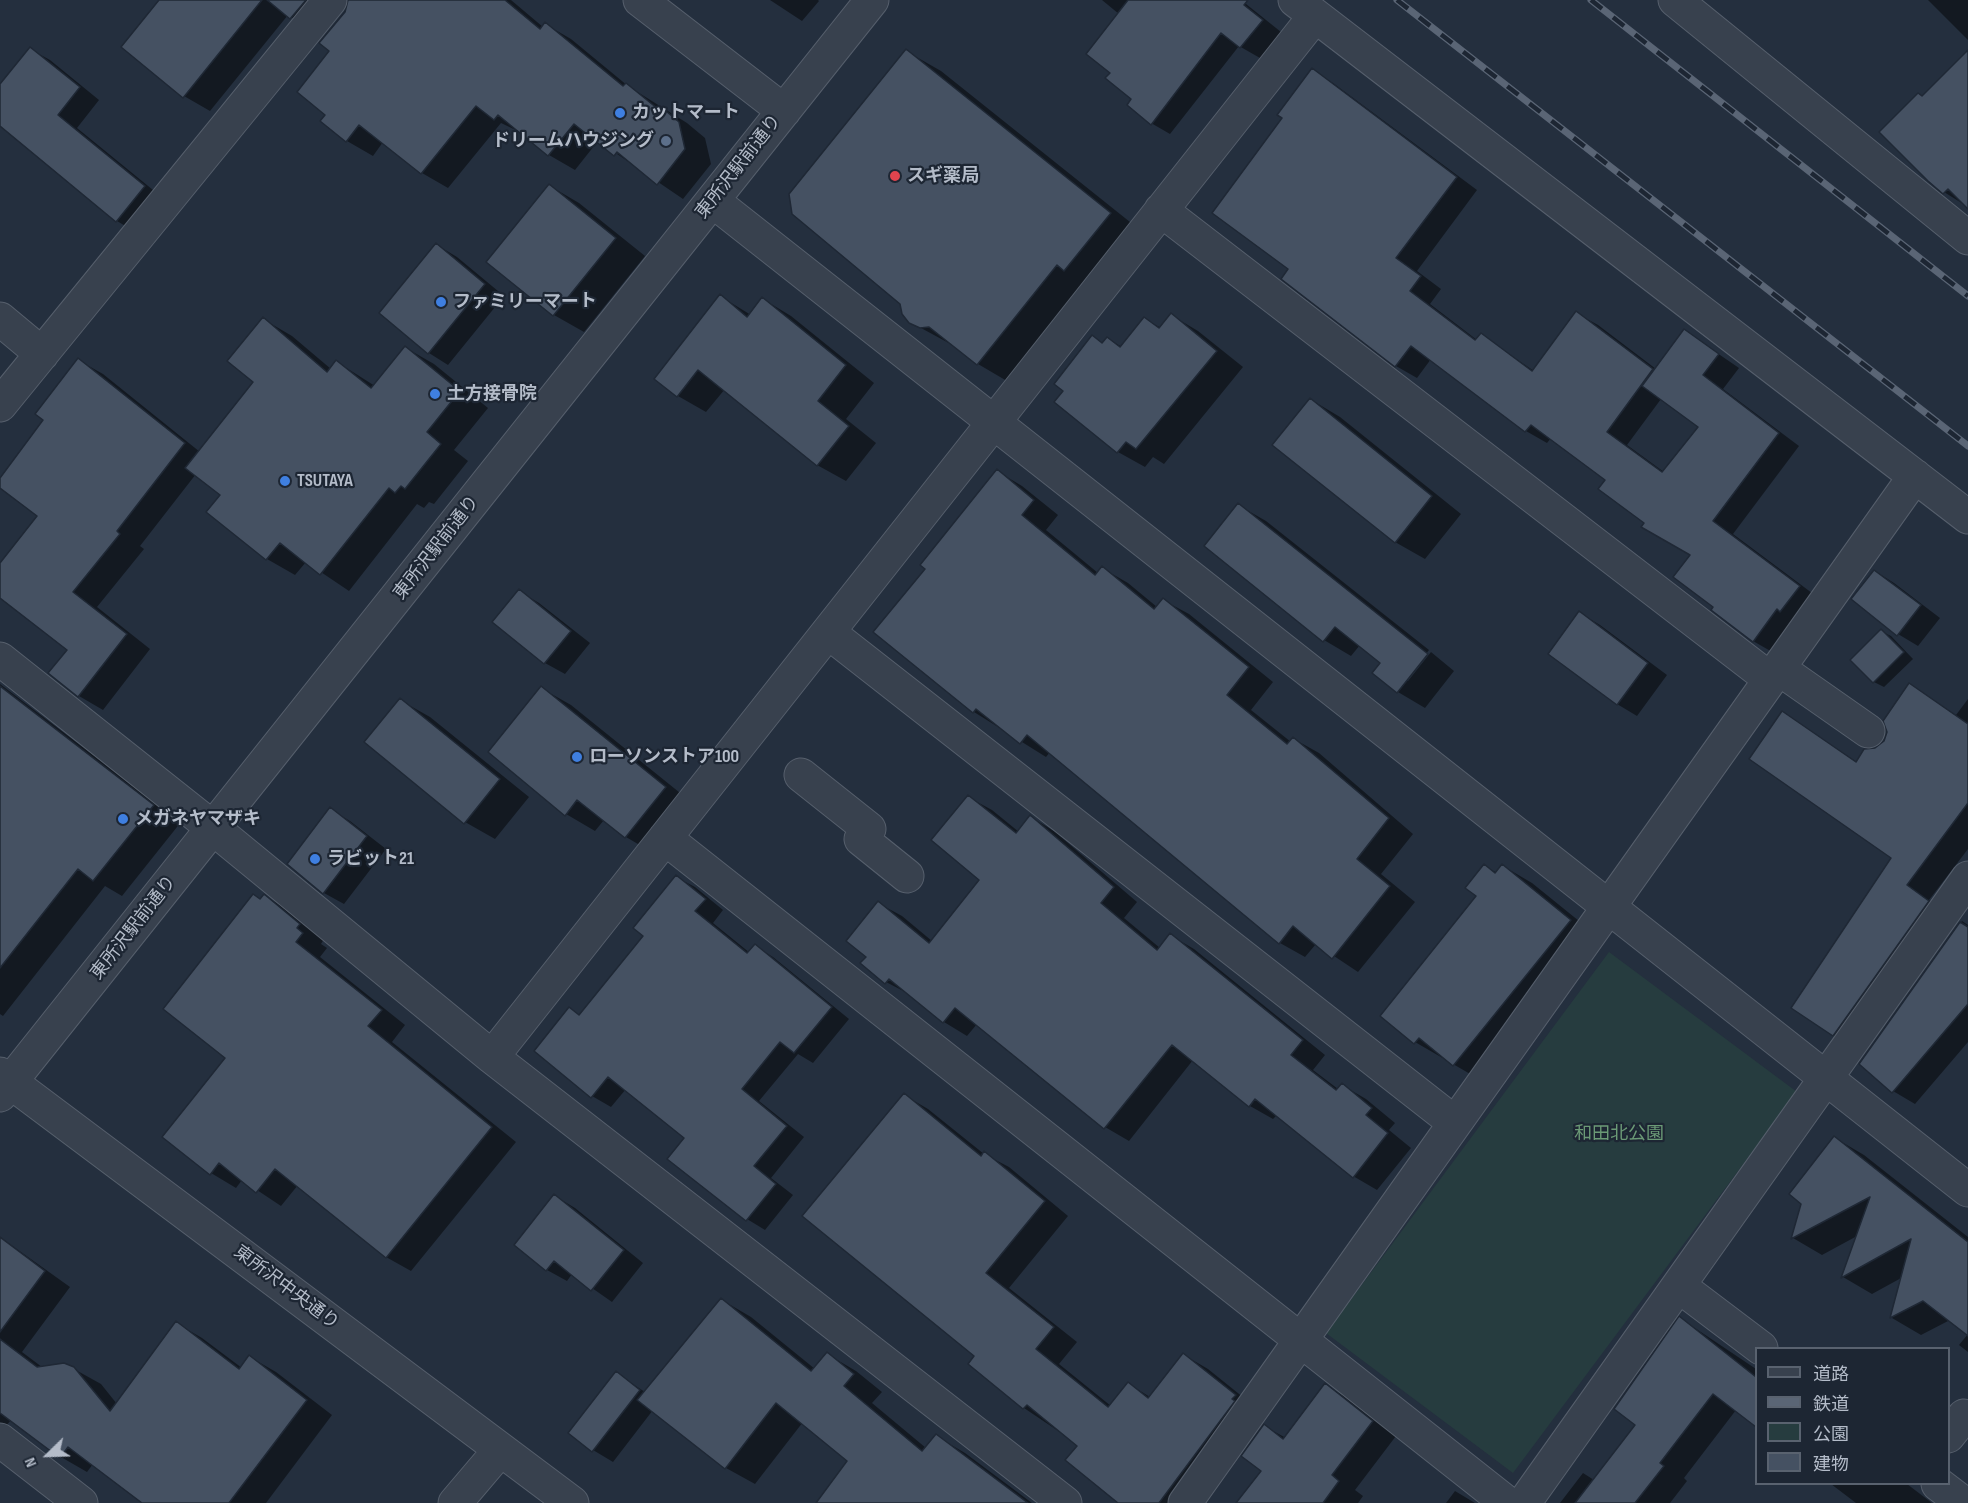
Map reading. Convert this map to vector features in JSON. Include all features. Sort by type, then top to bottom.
[{"type":"street","points":[[0,405],[330,0]]},
{"type":"street","points":[[640,0],[668,13],[784,111]]},
{"type":"street","name":"東所沢駅前通り","points":[[3,1083],[213,828],[872,0]]},
{"type":"street","points":[[1675,0],[1968,238]]},
{"type":"street","points":[[492,1057],[1161,210],[1305,8],[1968,517]]},
{"type":"street","points":[[713,201],[1968,1190]]},
{"type":"street","points":[[1161,210],[1774,673],[1868,731]]},
{"type":"street","points":[[0,319],[42,354]]},
{"type":"street","points":[[1185,1503],[1915,476]]},
{"type":"street","points":[[828,633],[1455,1123]]},
{"type":"street","points":[[0,659],[213,828],[492,1057],[1065,1503]]},
{"type":"street","points":[[801,774],[907,876]]},
{"type":"street","points":[[665,838],[1507,1503]]},
{"type":"street","points":[[1524,1503],[1968,878]]},
{"type":"street","name":"東所沢中央通り","points":[[3,1083],[572,1503]]},
{"type":"street","points":[[1679,1286],[1760,1347]]},
{"type":"street","points":[[0,1440],[78,1502]]},
{"type":"street","points":[[455,1503],[500,1450]]},
{"type":"street","points":[[1939,1485],[1964,1503]]},
{"type":"green space","name":"和田北公園","points":[[1609,952],[1797,1092],[1513,1473],[1326,1333]]},
{"type":"building","points":[[159,0],[262,0],[183,98],[121,47]]},
{"type":"building","points":[[267,0],[306,0],[290,19]]},
{"type":"building","points":[[348,0],[505,0],[540,29],[545,22],[623,86],[626,83],[658,109],[660,106],[679,122],[685,149],[657,185],[617,152],[614,156],[574,124],[548,156],[498,115],[494,120],[476,106],[421,174],[359,125],[346,142],[320,121],[325,115],[297,92],[329,51],[319,43],[345,12]]},
{"type":"building","points":[[1128,0],[1248,0],[1244,5],[1263,20],[1240,48],[1221,33],[1151,125],[1127,105],[1131,99],[1105,78],[1110,73],[1086,54]]},
{"type":"building","points":[[30,47],[80,87],[58,115],[145,186],[116,222],[0,126],[0,84]]},
{"type":"building","points":[[906,49],[1111,213],[1064,271],[1057,265],[977,365],[929,327],[920,328],[909,323],[902,314],[900,304],[792,214],[789,194]]},
{"type":"building","points":[[1968,50],[1968,209],[1948,189],[1943,194],[1879,132],[1918,93],[1922,96]]},
{"type":"building","points":[[1312,68],[1457,177],[1396,258],[1421,276],[1410,291],[1475,340],[1481,333],[1532,371],[1576,311],[1653,369],[1607,432],[1662,472],[1698,427],[1642,386],[1684,329],[1719,354],[1703,375],[1779,433],[1713,521],[1800,586],[1780,612],[1777,609],[1753,642],[1711,610],[1713,607],[1673,577],[1690,555],[1641,527],[1644,523],[1598,489],[1605,480],[1531,425],[1525,432],[1411,346],[1395,367],[1281,279],[1288,269],[1212,213],[1282,118],[1277,115]]},
{"type":"building","points":[[549,184],[616,238],[553,316],[486,262]]},
{"type":"building","points":[[436,243],[485,284],[428,354],[379,313]]},
{"type":"building","points":[[720,294],[747,317],[762,297],[846,365],[818,401],[849,426],[817,466],[698,370],[677,397],[654,379]]},
{"type":"building","points":[[1171,313],[1217,351],[1136,449],[1126,442],[1117,453],[1054,402],[1063,391],[1054,384],[1092,335],[1102,343],[1107,337],[1120,347],[1144,317],[1159,328]]},
{"type":"building","points":[[263,317],[327,372],[336,360],[371,388],[405,346],[460,391],[427,432],[441,444],[405,489],[401,486],[395,493],[389,488],[320,575],[280,543],[266,560],[206,512],[220,495],[185,468],[253,382],[227,361]]},
{"type":"building","points":[[78,358],[185,443],[117,531],[120,534],[73,592],[127,634],[78,697],[48,673],[67,650],[0,598],[0,563],[37,516],[0,488],[0,478],[43,420],[35,414]]},
{"type":"building","points":[[1310,398],[1432,496],[1395,543],[1272,445]]},
{"type":"building","points":[[997,469],[1034,500],[1022,515],[1095,575],[1102,566],[1154,609],[1163,598],[1249,667],[1227,695],[1287,744],[1293,737],[1389,818],[1357,859],[1390,886],[1332,959],[1293,926],[1279,944],[1027,735],[1020,744],[976,709],[973,713],[873,632],[925,569],[920,565]]},
{"type":"building","points":[[1238,503],[1428,654],[1397,693],[1372,673],[1380,663],[1335,627],[1323,642],[1204,546]]},
{"type":"building","points":[[1874,570],[1921,605],[1897,636],[1851,599]]},
{"type":"building","points":[[519,589],[571,631],[544,664],[492,622]]},
{"type":"building","points":[[1579,611],[1648,663],[1617,705],[1548,654]]},
{"type":"building","points":[[1881,629],[1904,652],[1873,683],[1850,660]]},
{"type":"building","points":[[1909,683],[1968,724],[1968,803],[1907,885],[1929,901],[1833,1036],[1791,1008],[1891,858],[1749,759],[1782,711],[1856,762],[1864,749],[1875,748],[1884,741],[1887,732],[1883,721]]},
{"type":"building","points":[[0,686],[154,805],[93,881],[78,869],[0,968]]},
{"type":"building","points":[[541,686],[666,787],[625,838],[577,800],[565,816],[488,752]]},
{"type":"building","points":[[400,698],[500,779],[464,824],[364,742]]},
{"type":"building","points":[[968,795],[1016,833],[1030,815],[1114,887],[1101,903],[1157,950],[1170,933],[1303,1040],[1291,1055],[1336,1090],[1342,1083],[1372,1108],[1366,1115],[1388,1133],[1353,1178],[1255,1099],[1249,1107],[1172,1045],[1104,1129],[955,1008],[943,1023],[889,979],[885,984],[860,963],[866,957],[846,941],[878,901],[929,943],[979,880],[931,840]]},
{"type":"building","points":[[330,807],[367,836],[323,894],[287,864]]},
{"type":"building","points":[[1484,864],[1495,873],[1502,864],[1571,920],[1453,1066],[1419,1038],[1414,1044],[1380,1016],[1476,896],[1465,888]]},
{"type":"building","points":[[676,875],[706,899],[695,911],[747,953],[755,944],[832,1007],[794,1053],[780,1042],[742,1089],[787,1126],[754,1166],[776,1184],[746,1221],[667,1159],[684,1138],[608,1077],[591,1098],[534,1051],[569,1007],[579,1015],[643,936],[633,928]]},
{"type":"building","points":[[253,894],[260,899],[264,894],[300,924],[297,928],[303,933],[296,942],[382,1010],[368,1026],[492,1127],[386,1258],[275,1169],[256,1193],[219,1163],[210,1175],[162,1137],[225,1058],[163,1009]]},
{"type":"building","points":[[1960,922],[1968,927],[1968,1004],[1892,1093],[1859,1064]]},
{"type":"building","points":[[904,1093],[981,1156],[984,1151],[1045,1201],[986,1273],[1054,1327],[1036,1349],[1108,1407],[1128,1382],[1148,1398],[1183,1353],[1236,1395],[1232,1399],[1235,1401],[1159,1503],[1118,1503],[1065,1460],[1077,1446],[1027,1405],[1023,1409],[968,1364],[974,1356],[802,1216]]},
{"type":"building","points":[[1834,1136],[1968,1242],[1968,1336],[1923,1301],[1890,1318],[1911,1239],[1841,1278],[1870,1197],[1791,1239],[1801,1204],[1789,1194]]},
{"type":"building","points":[[554,1194],[624,1250],[591,1291],[554,1261],[546,1271],[514,1245]]},
{"type":"building","points":[[0,1237],[45,1271],[0,1332]]},
{"type":"building","points":[[721,1298],[811,1371],[827,1352],[854,1374],[844,1386],[922,1451],[936,1434],[1028,1503],[816,1503],[847,1461],[776,1403],[725,1469],[637,1400]]},
{"type":"building","points":[[1679,1316],[1755,1376],[1755,1426],[1713,1394],[1660,1463],[1664,1466],[1635,1503],[1575,1503],[1635,1425],[1614,1409]]},
{"type":"building","points":[[176,1321],[239,1369],[249,1355],[307,1400],[229,1503],[142,1503],[68,1447],[60,1458],[0,1413],[0,1339],[37,1367],[64,1363],[74,1367],[110,1411]]},
{"type":"building","points":[[616,1371],[640,1390],[592,1452],[568,1433]]},
{"type":"building","points":[[1325,1383],[1373,1421],[1332,1475],[1339,1481],[1323,1503],[1236,1503],[1261,1471],[1241,1456],[1264,1424],[1283,1439]]},
{"type":"railway","points":[[1397,0],[1968,446]]},
{"type":"railway","points":[[1591,0],[1968,296]]},
{"type":"place","name":"カットマート","points":[[620,113]]},
{"type":"place","name":"ドリームハウジング","points":[[666,141]]},
{"type":"place","name":"スギ薬局","points":[[895,176]]},
{"type":"place","name":"ファミリーマート","points":[[441,302]]},
{"type":"place","name":"土方接骨院","points":[[435,394]]},
{"type":"place","name":"TSUTAYA","points":[[285,481]]},
{"type":"place","name":"ローソンストア100","points":[[577,757]]},
{"type":"place","name":"メガネヤマザキ","points":[[123,819]]},
{"type":"place","name":"ラビット21","points":[[315,859]]}]
